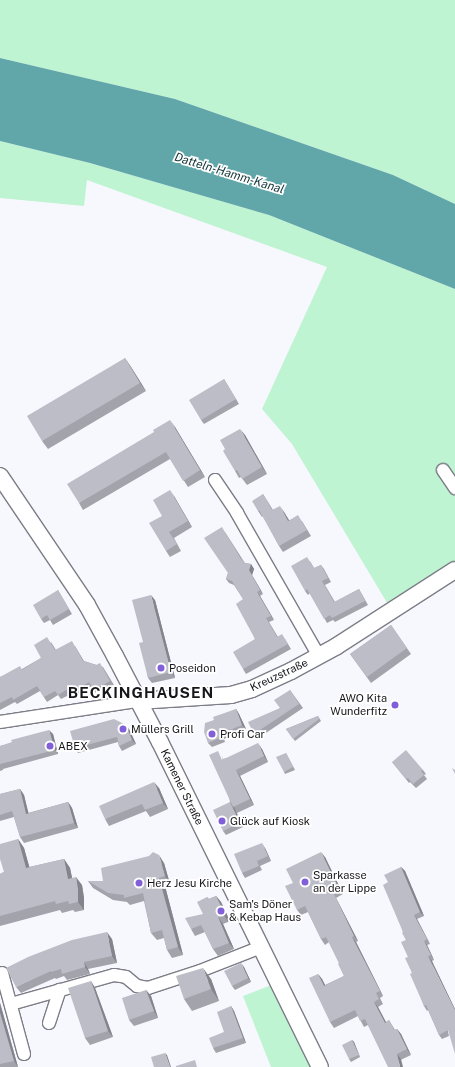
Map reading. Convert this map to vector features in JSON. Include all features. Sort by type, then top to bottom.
[{"type":"main road","name":"Kamener Straße","points":[[0,476],[87,605],[138,700],[320,1067]]},
{"type":"main road","name":"Kreuzstraße","points":[[138,700],[231,695],[252,689],[319,656],[390,613],[455,570]]},
{"type":"street","points":[[443,470],[455,488]]},
{"type":"street","name":"Kreuzstraße","points":[[215,480],[237,513],[319,656]]},
{"type":"street","name":"Kreuzstraße","points":[[0,722],[138,700]]},
{"type":"street","points":[[11,1004],[114,976],[126,978],[137,986],[148,988],[200,971],[261,947]]},
{"type":"street","points":[[2,973],[24,1054]]},
{"type":"street","points":[[49,1023],[60,990]]},
{"type":"green space","points":[[0,0],[455,0],[455,204],[393,175],[175,99],[0,58]]},
{"type":"green space","points":[[0,141],[90,163],[269,215],[455,289],[455,563],[389,606],[292,444],[262,409],[327,267],[87,180],[84,206],[0,198]]},
{"type":"green space","points":[[284,980],[323,1067],[271,1067],[243,996]]},
{"type":"water","name":"Datteln-Hamm-Kanal","points":[[0,58],[175,99],[393,175],[455,204],[455,289],[269,215],[90,163],[0,141]]},
{"type":"building","points":[[125,358],[140,383],[42,441],[27,416]]},
{"type":"building","points":[[224,379],[236,399],[201,420],[189,400]]},
{"type":"building","points":[[170,420],[200,470],[183,481],[166,452],[79,503],[67,484],[154,432],[153,430]]},
{"type":"building","points":[[240,429],[262,467],[242,479],[237,470],[235,471],[223,451],[225,449],[220,440]]},
{"type":"building","points":[[170,490],[188,521],[169,532],[177,544],[166,551],[149,523],[162,516],[153,500]]},
{"type":"building","points":[[263,494],[272,510],[280,506],[288,521],[298,515],[307,530],[279,546],[259,510],[258,511],[252,501]]},
{"type":"building","points":[[222,527],[241,559],[245,563],[251,564],[249,570],[260,590],[257,592],[271,616],[266,618],[277,637],[282,634],[288,644],[243,669],[233,652],[255,639],[236,604],[243,599],[232,581],[226,579],[228,573],[204,538]]},
{"type":"building","points":[[307,557],[314,568],[321,565],[328,578],[322,581],[334,602],[359,589],[365,601],[332,618],[330,615],[324,619],[307,589],[305,591],[291,566]]},
{"type":"building","points":[[58,590],[69,609],[50,620],[47,615],[41,619],[33,605]]},
{"type":"building","points":[[151,595],[171,672],[148,678],[139,643],[143,642],[132,600]]},
{"type":"building","points":[[391,625],[407,648],[367,677],[350,654]]},
{"type":"building","points":[[47,637],[55,650],[72,641],[83,661],[96,665],[100,663],[110,681],[94,690],[89,682],[70,693],[68,689],[58,695],[55,691],[44,697],[37,686],[13,700],[12,697],[0,703],[0,677],[20,666],[22,670],[41,658],[34,645]]},
{"type":"building","points":[[290,690],[299,704],[254,734],[248,722],[280,708],[274,700]]},
{"type":"building","points":[[236,709],[242,725],[220,734],[222,737],[208,743],[204,732],[205,723],[214,720],[213,717]]},
{"type":"building","points":[[318,716],[319,719],[293,739],[286,729]]},
{"type":"building","points":[[114,719],[126,725],[132,740],[119,746],[117,737],[75,748],[70,731]]},
{"type":"building","points":[[49,730],[55,750],[0,764],[0,746],[12,742],[11,740]]},
{"type":"building","points":[[258,743],[264,756],[236,770],[250,799],[233,807],[209,755],[218,751],[222,760]]},
{"type":"building","points":[[406,750],[423,770],[421,771],[424,775],[413,784],[408,778],[406,779],[392,762]]},
{"type":"building","points":[[286,753],[293,767],[284,772],[276,757]]},
{"type":"building","points":[[154,782],[163,803],[145,810],[142,804],[105,819],[99,806]]},
{"type":"building","points":[[20,789],[26,814],[68,802],[74,823],[20,837],[12,811],[0,815],[0,794]]},
{"type":"building","points":[[230,802],[240,823],[223,831],[213,810]]},
{"type":"building","points":[[18,839],[26,868],[64,859],[68,879],[76,877],[78,902],[69,904],[68,901],[56,904],[55,901],[0,916],[0,874],[4,872],[0,859],[0,844]]},
{"type":"building","points":[[262,843],[268,856],[257,861],[259,866],[242,873],[234,854]]},
{"type":"building","points":[[153,852],[159,855],[165,876],[159,878],[178,947],[167,950],[162,930],[151,933],[143,893],[124,898],[124,895],[108,893],[88,881],[103,881],[101,868],[149,856]]},
{"type":"building","points":[[321,852],[339,889],[333,892],[354,936],[352,937],[380,991],[376,993],[379,999],[374,1002],[385,1023],[389,1020],[394,1030],[397,1029],[407,1049],[397,1054],[400,1067],[388,1067],[365,1019],[360,1021],[355,1010],[330,1022],[309,978],[318,974],[324,986],[344,976],[326,937],[321,939],[305,906],[297,910],[285,886],[293,883],[286,869]]},
{"type":"building","points":[[401,867],[420,912],[414,915],[427,939],[424,941],[431,955],[428,956],[455,1011],[455,1054],[448,1030],[439,1035],[410,974],[412,973],[405,958],[408,957],[401,942],[406,940],[383,885],[388,882],[384,875]]},
{"type":"building","points":[[216,896],[224,912],[224,915],[218,917],[229,943],[213,949],[201,925],[191,929],[185,918],[203,914],[197,902],[207,897],[208,899]]},
{"type":"building","points":[[107,932],[112,956],[84,962],[85,967],[62,974],[61,969],[51,971],[16,987],[6,968],[28,957],[72,940]]},
{"type":"building","points":[[241,963],[248,978],[232,986],[224,971]]},
{"type":"building","points":[[203,968],[211,989],[184,999],[176,976]]},
{"type":"building","points":[[91,981],[108,1031],[85,1038],[68,988]]},
{"type":"building","points":[[146,990],[154,1011],[129,1020],[122,998]]},
{"type":"building","points":[[231,1006],[243,1038],[213,1048],[209,1038],[224,1032],[217,1012]]},
{"type":"building","points":[[0,1013],[14,1061],[0,1064]]},
{"type":"building","points":[[352,1040],[359,1055],[349,1059],[342,1045]]},
{"type":"building","points":[[165,1053],[170,1067],[154,1067],[151,1057]]},
{"type":"building","points":[[195,1060],[197,1067],[176,1067],[176,1066]]},
{"type":"place","name":"Poseidon","points":[[161,668]]},
{"type":"place","name":"AWO Kita Wunderfitz","points":[[395,705]]},
{"type":"place","name":"Müllers Grill","points":[[123,729]]},
{"type":"place","name":"Profi Car","points":[[212,734]]},
{"type":"place","name":"ABEX","points":[[50,746]]},
{"type":"place","name":"Glück auf Kiosk","points":[[222,821]]},
{"type":"place","name":"Sparkasse an der Lippe","points":[[305,882]]},
{"type":"place","name":"Herz Jesu Kirche","points":[[139,883]]},
{"type":"place","name":"Sam's Döner & Kebap Haus","points":[[221,911]]},
{"type":"district","name":"BECKINGHAUSEN","points":[[141,693]]}]
